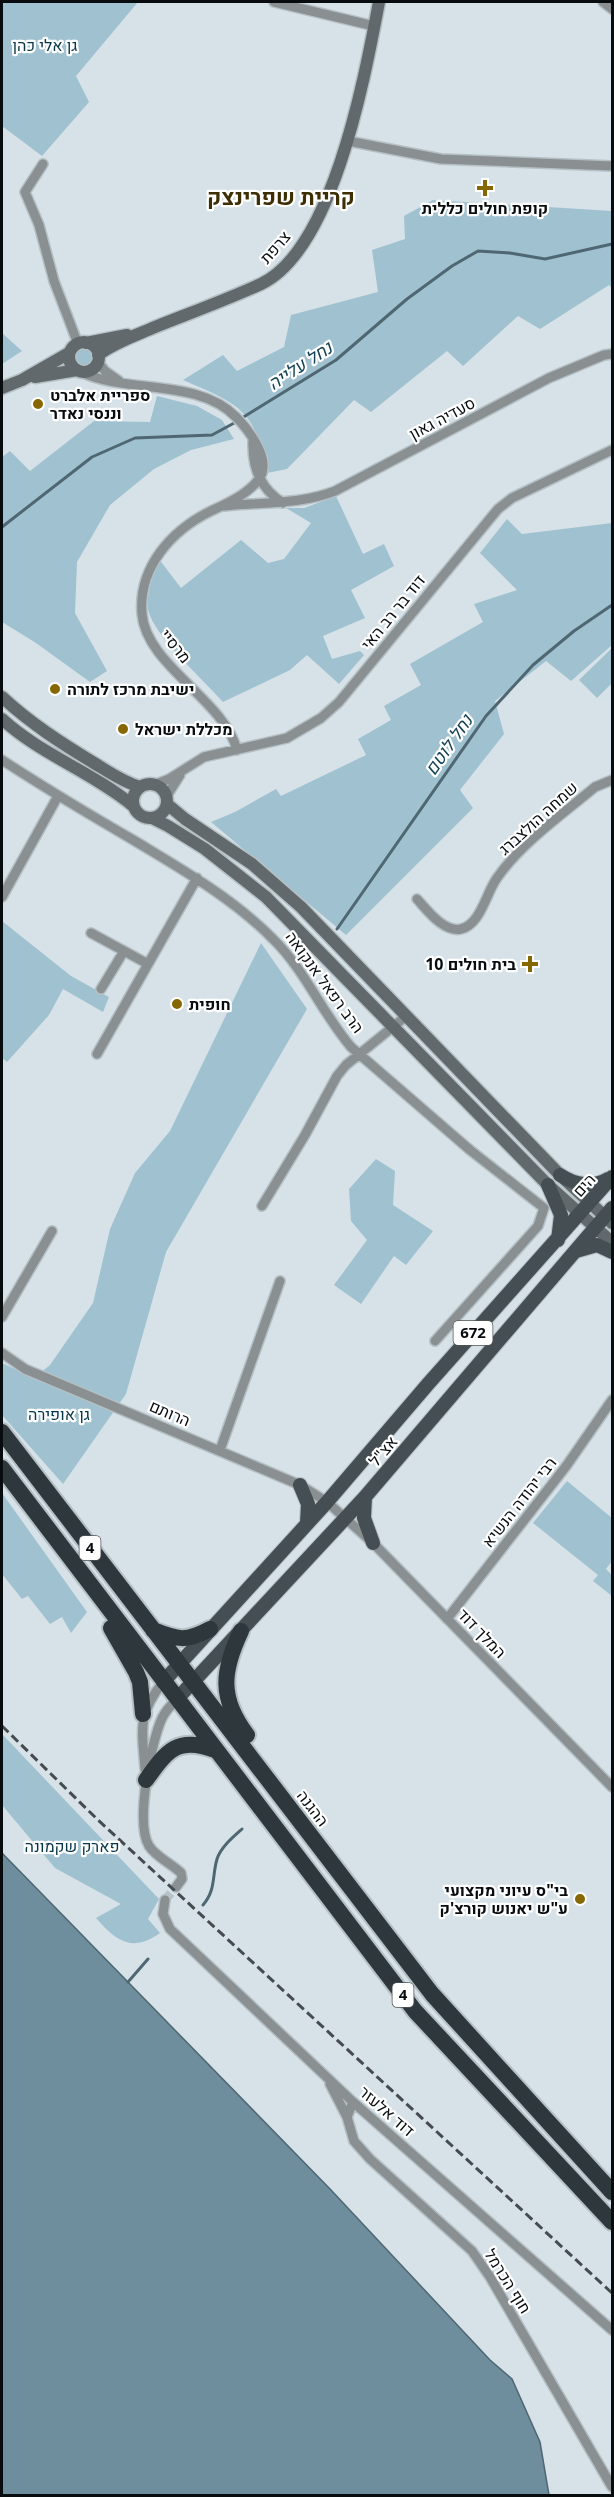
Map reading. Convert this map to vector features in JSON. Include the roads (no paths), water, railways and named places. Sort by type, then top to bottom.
[{"type":"highway","name":"ההגנה","points":[[2,1432],[432,1994],[612,2192]]},
{"type":"highway","name":"4","points":[[2,1468],[215,1750],[266,1812],[415,2011],[612,2222]]},
{"type":"highway","points":[[86,1579],[97,1606],[136,1672],[140,1682],[143,1714]]},
{"type":"highway","points":[[153,1630],[184,1639],[197,1636],[210,1629]]},
{"type":"highway","points":[[241,1630],[227,1670],[226,1690],[229,1706],[303,1825]]},
{"type":"highway","points":[[146,1780],[162,1760],[180,1746],[195,1743],[215,1750]]},
{"type":"main road","points":[[560,1175],[575,1184],[589,1185],[606,1181],[612,1177]]},
{"type":"main road","name":"הים","points":[[579,1214],[612,1177]]},
{"type":"main road","points":[[549,1185],[561,1215],[558,1240]]},
{"type":"main road","name":"אצ\"ל","points":[[163,1682],[327,1502],[579,1214]]},
{"type":"main road","name":"אצ\"ל","points":[[177,1699],[365,1497],[595,1227],[610,1216]]},
{"type":"main road","points":[[574,1252],[597,1245],[612,1250]]},
{"type":"main road","points":[[300,1485],[308,1504],[307,1523]]},
{"type":"main road","points":[[365,1497],[364,1518],[373,1543]]},
{"type":"street","points":[[274,2],[374,26]]},
{"type":"street","name":"צרפת","points":[[98,358],[140,333],[255,286],[283,268],[311,229],[323,206],[348,141],[379,2]]},
{"type":"street","points":[[603,2],[612,9]]},
{"type":"street","points":[[348,141],[441,159],[612,165]]},
{"type":"street","points":[[43,164],[25,192],[39,225],[54,281],[78,347]]},
{"type":"street","name":"צרפת","points":[[2,388],[22,380],[78,347],[140,333]]},
{"type":"street","points":[[78,347],[94,347],[105,371],[121,382]]},
{"type":"street","points":[[78,347],[69,361],[79,371],[102,380],[195,395],[214,401],[235,416],[253,441],[254,461],[259,478],[271,494],[284,503]]},
{"type":"street","name":"סעדיה גאון","points":[[284,503],[309,500],[335,492],[549,378],[603,355],[612,354]]},
{"type":"street","points":[[79,371],[91,370],[98,358]]},
{"type":"street","name":"צרפת","points":[[22,380],[79,371]]},
{"type":"street","name":"דוד בר רב האי","points":[[154,784],[169,779],[204,757],[287,738],[326,714],[498,509],[512,498],[612,450]]},
{"type":"street","name":"מרסיי","points":[[237,750],[226,726],[157,649],[146,631],[141,613],[146,579],[156,557],[190,523],[245,491],[259,478]]},
{"type":"street","name":"מרסיי","points":[[221,506],[284,503]]},
{"type":"street","points":[[2,697],[30,722],[57,741],[118,777],[140,787],[154,784],[163,790],[167,801]]},
{"type":"street","points":[[2,719],[23,736],[112,789],[132,805],[138,814],[152,818],[162,814],[185,768]]},
{"type":"street","name":"הרב רפאל אנקואה","points":[[2,760],[58,796],[197,878],[274,939],[291,960],[336,1030],[358,1054],[470,1150],[544,1208],[538,1226],[435,1341]]},
{"type":"street","name":"שמחה הולצברג","points":[[417,899],[434,917],[452,929],[458,930],[471,924],[506,866],[595,787],[612,780]]},
{"type":"street","points":[[132,805],[133,795],[140,787]]},
{"type":"street","points":[[2,897],[58,796]]},
{"type":"street","name":"הרב רפאל אנקואה","points":[[167,801],[184,819],[252,864],[279,887],[560,1175],[590,1202],[610,1216]]},
{"type":"street","name":"הרב רפאל אנקואה","points":[[152,818],[205,849],[266,897],[549,1185],[606,1237],[612,1250]]},
{"type":"street","points":[[97,1054],[197,878]]},
{"type":"street","points":[[91,933],[148,964]]},
{"type":"street","points":[[101,989],[124,951]]},
{"type":"street","points":[[262,1206],[337,1076],[358,1054],[405,1017]]},
{"type":"street","points":[[2,1317],[52,1231]]},
{"type":"street","points":[[220,1450],[280,1281]]},
{"type":"street","name":"הרותם","points":[[2,1353],[25,1369],[300,1485],[327,1502]]},
{"type":"street","name":"רבי יהודה הנשיא","points":[[447,1619],[567,1465],[612,1400]]},
{"type":"street","name":"המלך דוד","points":[[327,1502],[373,1543],[612,1787]]},
{"type":"street","points":[[163,1682],[143,1714],[146,1780],[145,1836],[148,1845],[181,1873],[182,1879],[176,1887]]},
{"type":"street","points":[[146,1780],[162,1718],[177,1699]]},
{"type":"street","name":"דוד אלעזר","points":[[165,1900],[163,1914],[171,1929],[353,2102],[612,2330]]},
{"type":"street","name":"חוף הכרמל","points":[[322,2072],[347,2118],[354,2141],[370,2159],[472,2251],[495,2286],[612,2487]]},
{"type":"street","points":[[347,2118],[353,2102]]},
{"type":"waterway","name":"נחל עלייה","points":[[242,418],[336,360],[407,299],[452,266],[478,251],[510,253],[545,259],[612,244]]},
{"type":"waterway","name":"נחל עלייה","points":[[2,527],[92,457],[135,438],[212,435],[236,422]]},
{"type":"waterway","name":"נחל לוטם","points":[[337,929],[486,716],[533,665],[574,631],[612,605]]},
{"type":"waterway","points":[[203,1905],[212,1888],[215,1865],[221,1850],[242,1829]]},
{"type":"waterway","points":[[128,1982],[148,1959]]},
{"type":"tunnel","points":[[165,1900],[176,1887]]},
{"type":"railway","points":[[2,1726],[98,1820],[612,2293]]},
{"type":"place","name":"קופת חולים כללית","points":[[485,188]]},
{"type":"place","name":"ספריית אלברט וננסי נאדר","points":[[38,404]]},
{"type":"place","name":"ישיבת מרכז לתורה","points":[[55,689]]},
{"type":"place","name":"מכללת ישראל","points":[[123,729]]},
{"type":"place","name":"בית חולים 10","points":[[530,964]]},
{"type":"place","name":"חופית","points":[[177,1004]]},
{"type":"place","name":"בי\"ס עיוני מקצועי ע\"ש יאנוש קורצ'ק","points":[[580,1899]]},
{"type":"district","name":"קריית שפרינצק","points":[[281,197]]},
{"type":"park label","name":"גן אלי כהן","points":[[45,45]]},
{"type":"park label","name":"גן אופירה","points":[[59,1414]]},
{"type":"park label","name":"פארק שקמונה","points":[[72,1846]]}]
